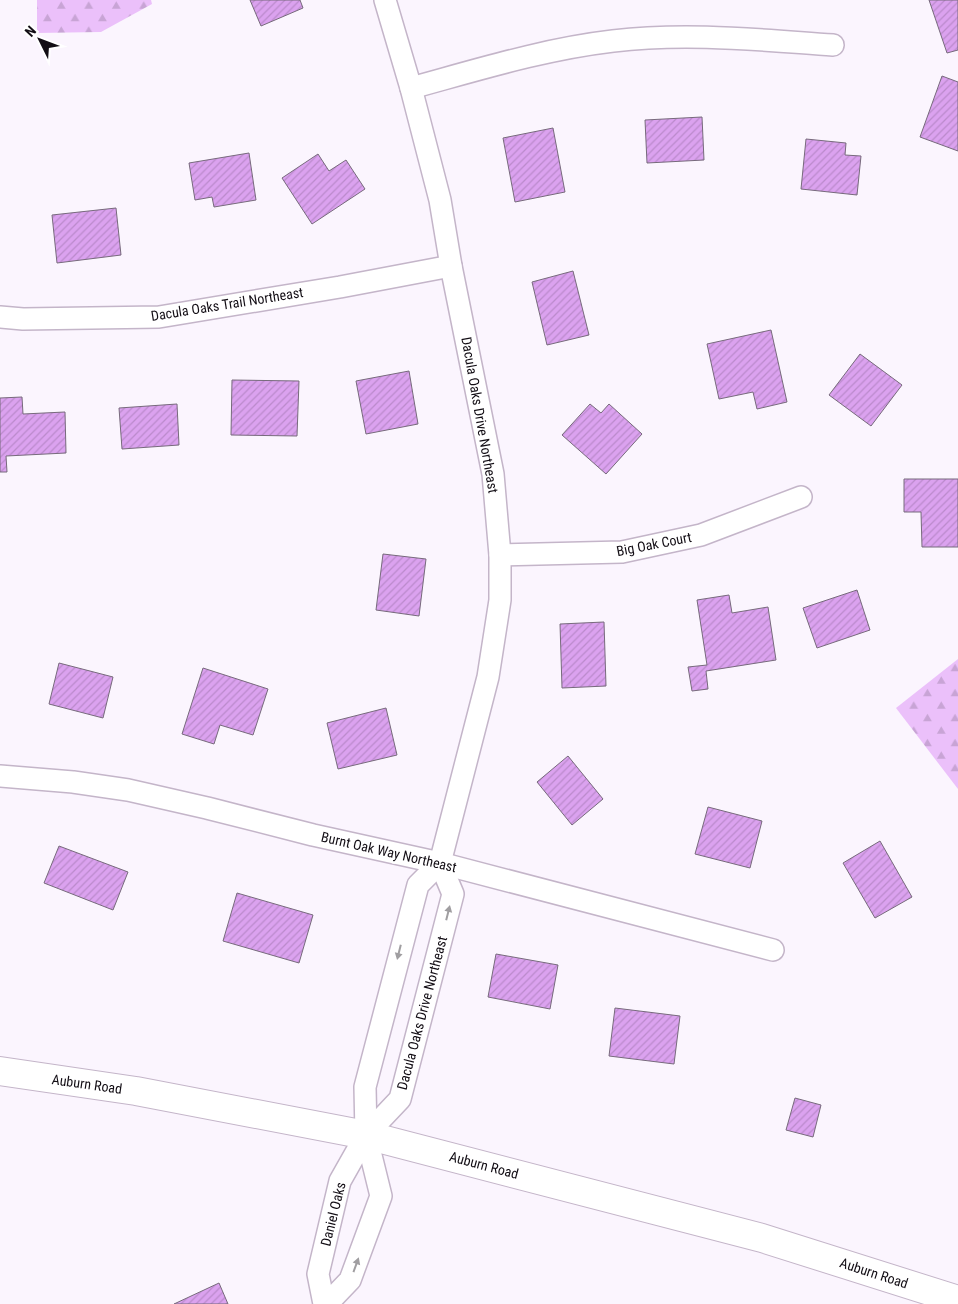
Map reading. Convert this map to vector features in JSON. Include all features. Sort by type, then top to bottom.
[{"type":"main road","name":"Auburn Road","points":[[0,1071],[136,1091],[366,1135],[762,1238],[958,1300]]},
{"type":"street","name":"Dacula Oaks Drive Northeast","points":[[366,1135],[400,1099],[452,894],[440,863],[488,677],[500,600],[500,555],[493,474],[451,266],[440,200],[385,0]]},
{"type":"street","points":[[410,88],[535,54],[614,41],[704,36],[833,45]]},
{"type":"street","name":"Dacula Oaks Trail Northeast","points":[[0,317],[159,317],[340,287],[451,266]]},
{"type":"street","name":"Big Oak Court","points":[[500,555],[622,552],[701,535],[801,497]]},
{"type":"street","name":"Burnt Oak Way Northeast","points":[[0,776],[73,782],[128,790],[313,835],[440,863],[773,950]]},
{"type":"street","points":[[366,1135],[365,1087],[410,912],[418,885],[440,863]]},
{"type":"street","name":"Daniel Oaks","points":[[326,1304],[350,1280],[381,1196],[366,1135]]},
{"type":"street","name":"Daniel Oaks","points":[[326,1304],[318,1274],[340,1181],[366,1135]]},
{"type":"green space","points":[[37,0],[151,0],[152,4],[101,32],[37,33]]},
{"type":"green space","points":[[958,659],[958,789],[896,708]]},
{"type":"building","points":[[250,0],[300,0],[303,8],[261,26]]},
{"type":"building","points":[[929,0],[958,0],[958,50],[947,53]]},
{"type":"building","points":[[942,76],[958,82],[958,151],[920,137]]},
{"type":"building","points":[[702,117],[704,160],[647,163],[645,120]]},
{"type":"building","points":[[553,128],[565,192],[515,202],[503,138]]},
{"type":"building","points":[[806,139],[846,143],[845,155],[861,156],[857,195],[801,189]]},
{"type":"building","points":[[249,153],[256,200],[214,207],[212,197],[195,200],[189,163]]},
{"type":"building","points":[[318,154],[329,171],[346,160],[365,189],[312,224],[282,178]]},
{"type":"building","points":[[116,208],[121,255],[57,263],[52,215]]},
{"type":"building","points":[[573,271],[589,335],[547,345],[532,282]]},
{"type":"building","points":[[771,330],[787,402],[757,409],[753,392],[719,399],[707,344]]},
{"type":"building","points":[[860,354],[902,385],[871,426],[829,395]]},
{"type":"building","points":[[409,371],[418,424],[366,434],[356,381]]},
{"type":"building","points":[[232,380],[299,381],[297,436],[231,435]]},
{"type":"building","points":[[22,397],[23,414],[65,412],[66,453],[6,456],[7,472],[0,472],[0,398]]},
{"type":"building","points":[[177,404],[179,445],[122,449],[119,408]]},
{"type":"building","points":[[590,404],[601,413],[609,404],[642,434],[606,474],[562,435]]},
{"type":"building","points":[[904,479],[958,479],[958,547],[922,547],[921,512],[904,512]]},
{"type":"building","points":[[383,554],[426,559],[419,616],[376,610]]},
{"type":"building","points":[[857,590],[870,630],[817,648],[803,608]]},
{"type":"building","points":[[729,595],[732,613],[768,607],[776,660],[706,671],[708,689],[692,691],[688,667],[707,665],[697,600]]},
{"type":"building","points":[[604,622],[606,686],[562,688],[560,624]]},
{"type":"building","points":[[59,663],[113,677],[103,718],[49,704]]},
{"type":"building","points":[[203,668],[268,689],[253,735],[220,725],[214,744],[182,734]]},
{"type":"building","points":[[386,708],[397,755],[338,769],[327,723]]},
{"type":"building","points":[[568,756],[603,799],[572,825],[537,782]]},
{"type":"building","points":[[708,807],[762,821],[750,868],[695,854]]},
{"type":"building","points":[[880,841],[912,897],[875,918],[843,863]]},
{"type":"building","points":[[59,846],[128,872],[113,910],[44,883]]},
{"type":"building","points":[[237,893],[313,915],[299,963],[223,941]]},
{"type":"building","points":[[496,954],[558,965],[550,1009],[488,997]]},
{"type":"building","points":[[615,1008],[680,1016],[674,1064],[609,1056]]},
{"type":"building","points":[[795,1098],[821,1105],[813,1137],[786,1130]]},
{"type":"building","points":[[219,1283],[228,1304],[174,1304]]}]
